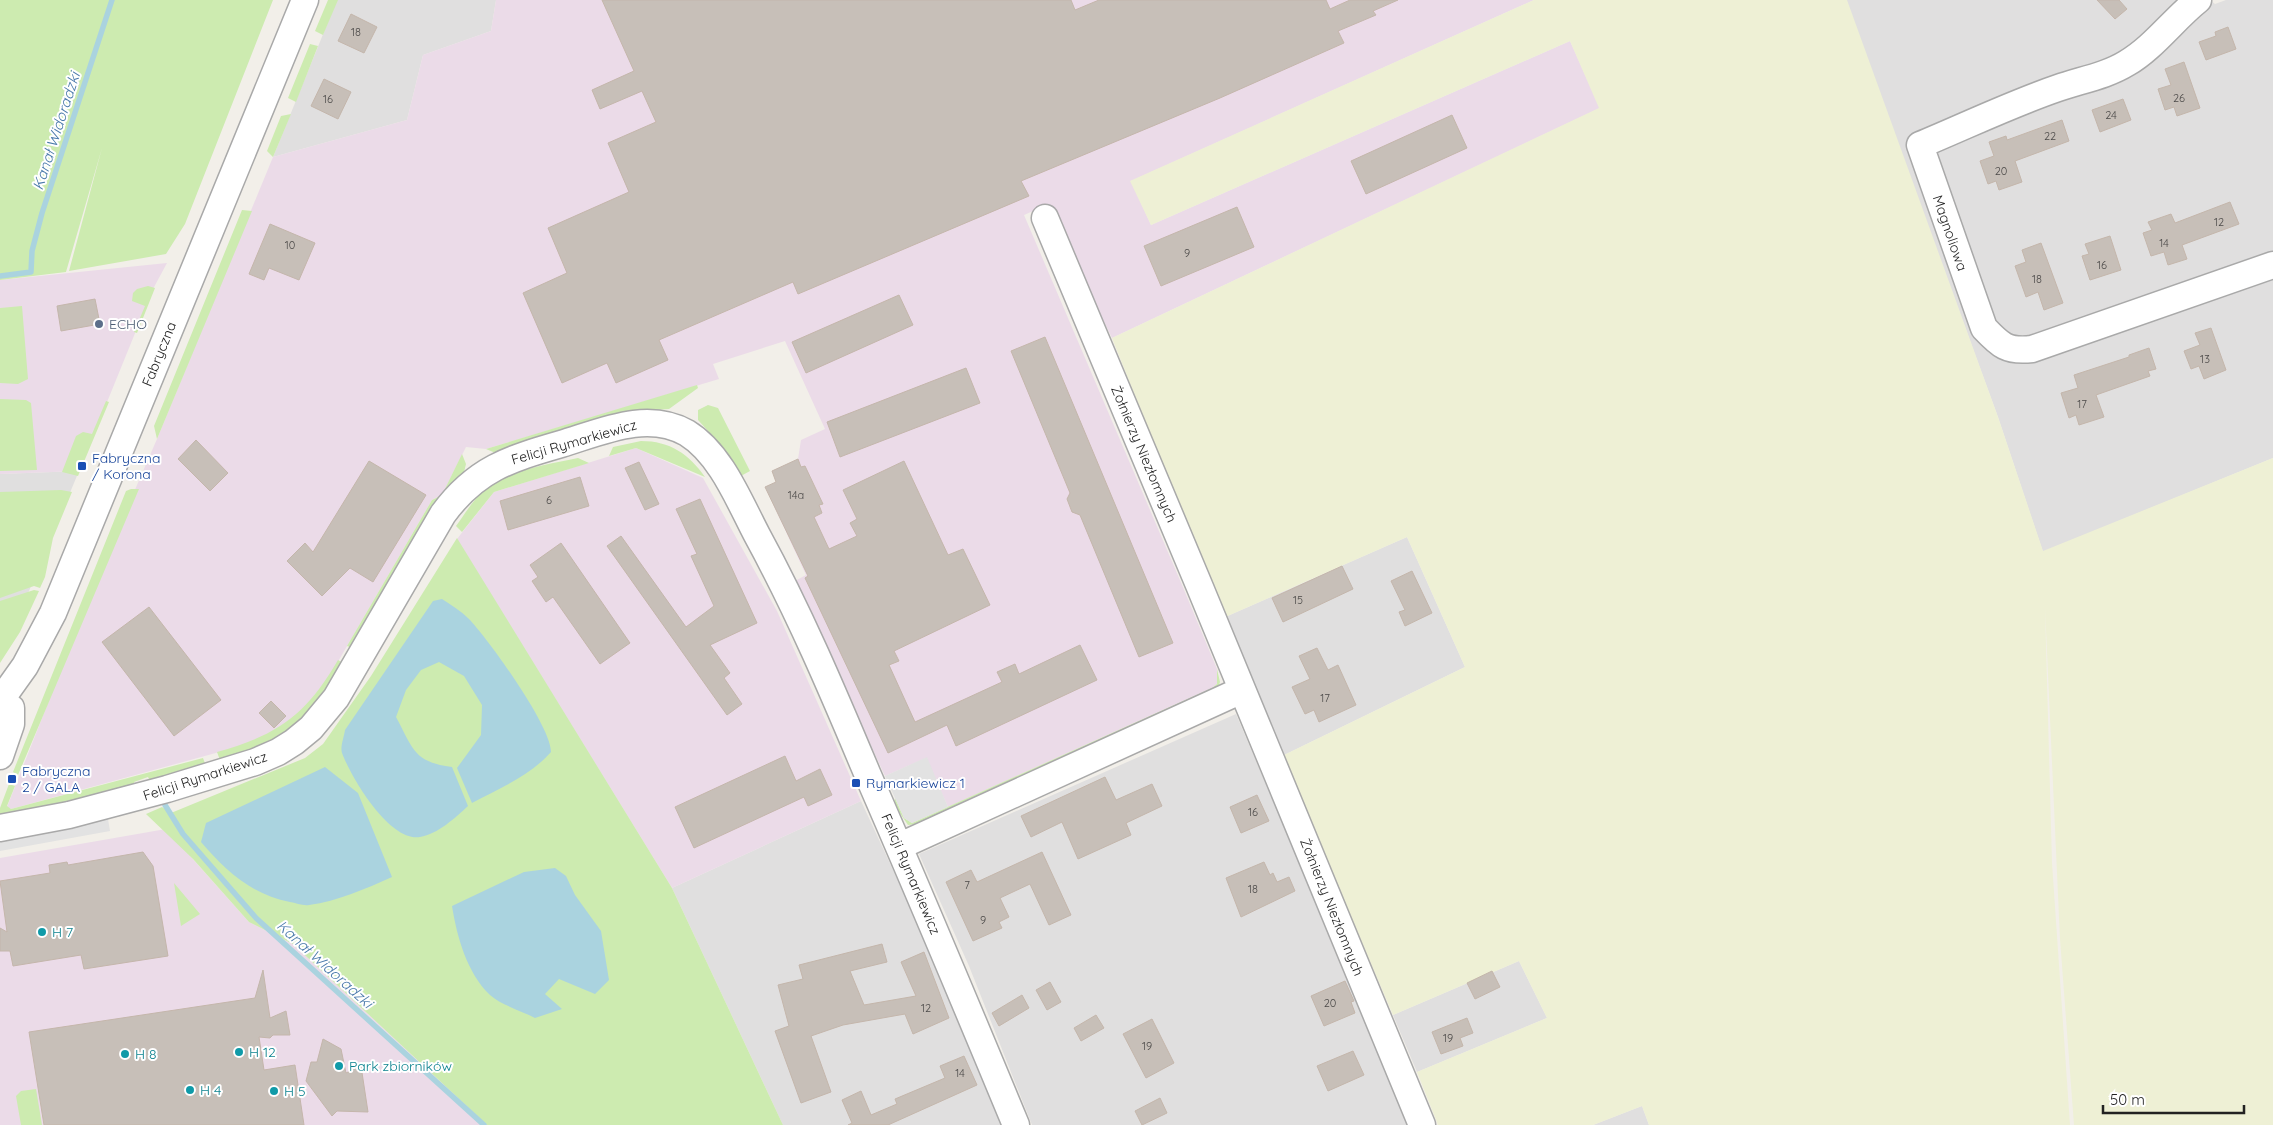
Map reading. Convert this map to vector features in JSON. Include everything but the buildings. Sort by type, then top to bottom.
[{"type":"street","name":"Fabryczna","points":[[0,701],[25,666],[53,613],[306,0]]},
{"type":"street","name":"Magnoliowa","points":[[2198,0],[2172,21],[2138,55],[2126,64],[2057,88],[1920,145],[1984,328],[2000,345],[2018,350],[2032,349],[2273,265]]},
{"type":"street","name":"Żołnierzy Niezłomnych","points":[[1045,218],[1422,1125]]},
{"type":"street","name":"Felicji Rymarkiewicz","points":[[0,828],[69,815],[126,801],[228,771],[278,752],[311,728],[336,698],[443,514],[464,488],[487,470],[515,457],[622,426],[648,422],[675,428],[696,439],[711,455],[732,488],[802,622],[900,846],[1016,1125]]},
{"type":"street","points":[[900,846],[1242,690]]},
{"type":"street","points":[[0,701],[11,708],[13,716],[0,756]]},
{"type":"shaded area","points":[[337,0],[496,0],[491,31],[423,55],[407,120],[273,157]]},
{"type":"shaded area","points":[[496,0],[1534,0],[1131,181],[1151,225],[1570,41],[1600,108],[1112,338],[1047,205],[1024,215],[1217,669],[1217,684],[1212,688],[948,807],[926,758],[885,776],[795,581],[806,575],[765,487],[776,482],[772,471],[798,459],[801,440],[825,429],[785,341],[713,364],[719,379],[486,449],[466,447],[442,495],[432,500],[329,677],[302,711],[278,730],[245,745],[11,809],[7,807],[104,561],[157,439],[273,157],[407,120],[423,55],[491,31]]},
{"type":"shaded area","points":[[1845,0],[2210,0],[2215,4],[2226,0],[2273,0],[2273,458],[2043,552],[1998,417]]},
{"type":"shaded area","points":[[167,263],[153,289],[79,471],[0,474],[0,280]]},
{"type":"shaded area","points":[[636,448],[703,478],[777,611],[861,801],[672,888],[457,539],[494,492]]},
{"type":"shaded area","points":[[79,471],[4,651],[0,656],[0,474]]},
{"type":"shaded area","points":[[1407,537],[1465,667],[1282,756],[1223,618]]},
{"type":"shaded area","points":[[1236,714],[1411,1125],[1032,1125],[969,966],[919,854]]},
{"type":"shaded area","points":[[927,757],[948,807],[912,823],[904,818],[885,776]]},
{"type":"shaded area","points":[[861,801],[920,928],[1003,1125],[783,1125],[672,888]]},
{"type":"shaded area","points":[[108,819],[110,831],[0,851],[0,839]]},
{"type":"shaded area","points":[[166,829],[249,922],[293,944],[487,1125],[0,1125],[0,858]]},
{"type":"shaded area","points":[[1519,961],[1547,1018],[1417,1072],[1393,1015]]},
{"type":"shaded area","points":[[1642,1106],[1649,1125],[1593,1125]]},
{"type":"green space","points":[[0,0],[273,0],[185,224],[166,254],[69,271],[102,148],[66,272],[0,280]]},
{"type":"green space","points":[[328,0],[338,0],[323,35],[315,31]]},
{"type":"green space","points":[[1534,0],[1847,0],[1998,417],[2043,551],[2273,458],[2273,1125],[2074,1125],[2060,939],[2045,608],[2052,863],[2070,1125],[1649,1125],[1642,1106],[1593,1125],[1438,1125],[1417,1072],[1547,1018],[1519,961],[1393,1015],[1282,756],[1465,667],[1407,537],[1223,618],[1112,338],[1599,108],[1570,41],[1151,225],[1130,181]]},
{"type":"green space","points":[[310,44],[318,46],[296,102],[288,98]]},
{"type":"green space","points":[[291,114],[273,157],[267,151],[281,116]]},
{"type":"green space","points":[[242,210],[252,211],[157,439],[154,426]]},
{"type":"green space","points":[[148,286],[155,288],[137,333],[134,332],[145,306],[132,301],[133,293],[137,289]]},
{"type":"green space","points":[[22,306],[28,379],[18,384],[0,383],[0,308]]},
{"type":"green space","points":[[697,385],[698,388],[669,409],[623,412],[498,454],[486,449]]},
{"type":"green space","points":[[0,399],[26,400],[31,403],[37,470],[0,471]]},
{"type":"green space","points":[[106,401],[109,402],[78,476],[62,472],[76,436],[83,432],[92,434]]},
{"type":"green space","points":[[708,405],[718,408],[750,471],[739,477],[719,443],[698,420],[698,410]]},
{"type":"green space","points":[[641,441],[661,443],[678,450],[705,477],[636,448],[609,456],[613,447]]},
{"type":"green space","points":[[462,454],[466,464],[463,476],[355,649],[347,646],[432,500],[442,495]]},
{"type":"green space","points":[[578,458],[589,463],[494,492],[462,532],[456,526],[478,497],[496,482],[518,472]]},
{"type":"green space","points":[[139,489],[18,775],[13,772],[126,491]]},
{"type":"green space","points":[[61,490],[72,492],[53,538],[45,577],[40,588],[34,586],[0,598],[0,492]]},
{"type":"green space","points":[[457,538],[672,888],[783,1125],[487,1125],[293,944],[249,922],[193,859],[146,814],[162,807],[171,813],[305,758],[323,744],[371,676]]},
{"type":"green space","points":[[34,590],[39,591],[20,632],[0,663],[0,601]]},
{"type":"green space","points":[[338,660],[345,664],[318,703],[285,735],[221,763],[217,752],[274,730],[302,709],[326,679]]},
{"type":"green space","points":[[1217,669],[1220,682],[1218,688],[918,824],[908,825],[897,809],[893,810],[895,798],[904,818],[912,823],[1212,688],[1217,684]]},
{"type":"green space","points":[[203,758],[206,766],[150,781],[148,777],[134,782],[135,785],[4,816],[0,815],[0,808],[9,784],[15,786],[7,806],[11,809]]},
{"type":"green space","points":[[174,883],[200,914],[181,926]]},
{"type":"green space","points":[[36,1089],[42,1125],[21,1125],[16,1096],[21,1091]]},
{"type":"water","points":[[442,599],[469,619],[504,663],[541,723],[551,752],[524,775],[472,803],[457,768],[481,735],[482,705],[464,676],[439,662],[421,670],[406,690],[396,717],[416,752],[429,761],[452,767],[468,806],[446,825],[433,833],[420,837],[408,836],[384,819],[362,791],[342,753],[342,745],[345,730],[433,601]]},
{"type":"water","points":[[325,767],[358,793],[392,877],[341,898],[302,905],[276,899],[251,887],[220,862],[201,842],[206,823]]},
{"type":"water","points":[[555,868],[566,876],[575,895],[601,931],[609,980],[595,994],[559,979],[545,994],[562,1009],[535,1018],[500,1002],[482,986],[464,954],[452,906],[524,872]]},
{"type":"waterway","name":"Kanał Widoradzki","points":[[0,276],[31,272],[32,251],[42,213],[112,0]]},
{"type":"waterway","name":"Kanał Widoradzki","points":[[165,805],[183,834],[256,918],[484,1125]]},
{"type":"place","name":"ECHO","points":[[99,324]]},
{"type":"place","name":"Fabryczna / Korona","points":[[82,466]]},
{"type":"place","name":"Fabryczna 2 / GALA","points":[[12,779]]},
{"type":"place","name":"Rymarkiewicz 1","points":[[856,783]]},
{"type":"place","name":"H 7","points":[[42,932]]},
{"type":"place","name":"H 12","points":[[239,1052]]},
{"type":"place","name":"H 8","points":[[125,1054]]},
{"type":"place","name":"Park zbiorników","points":[[339,1066]]},
{"type":"place","name":"H 4","points":[[190,1090]]},
{"type":"place","name":"H 5","points":[[274,1091]]}]
